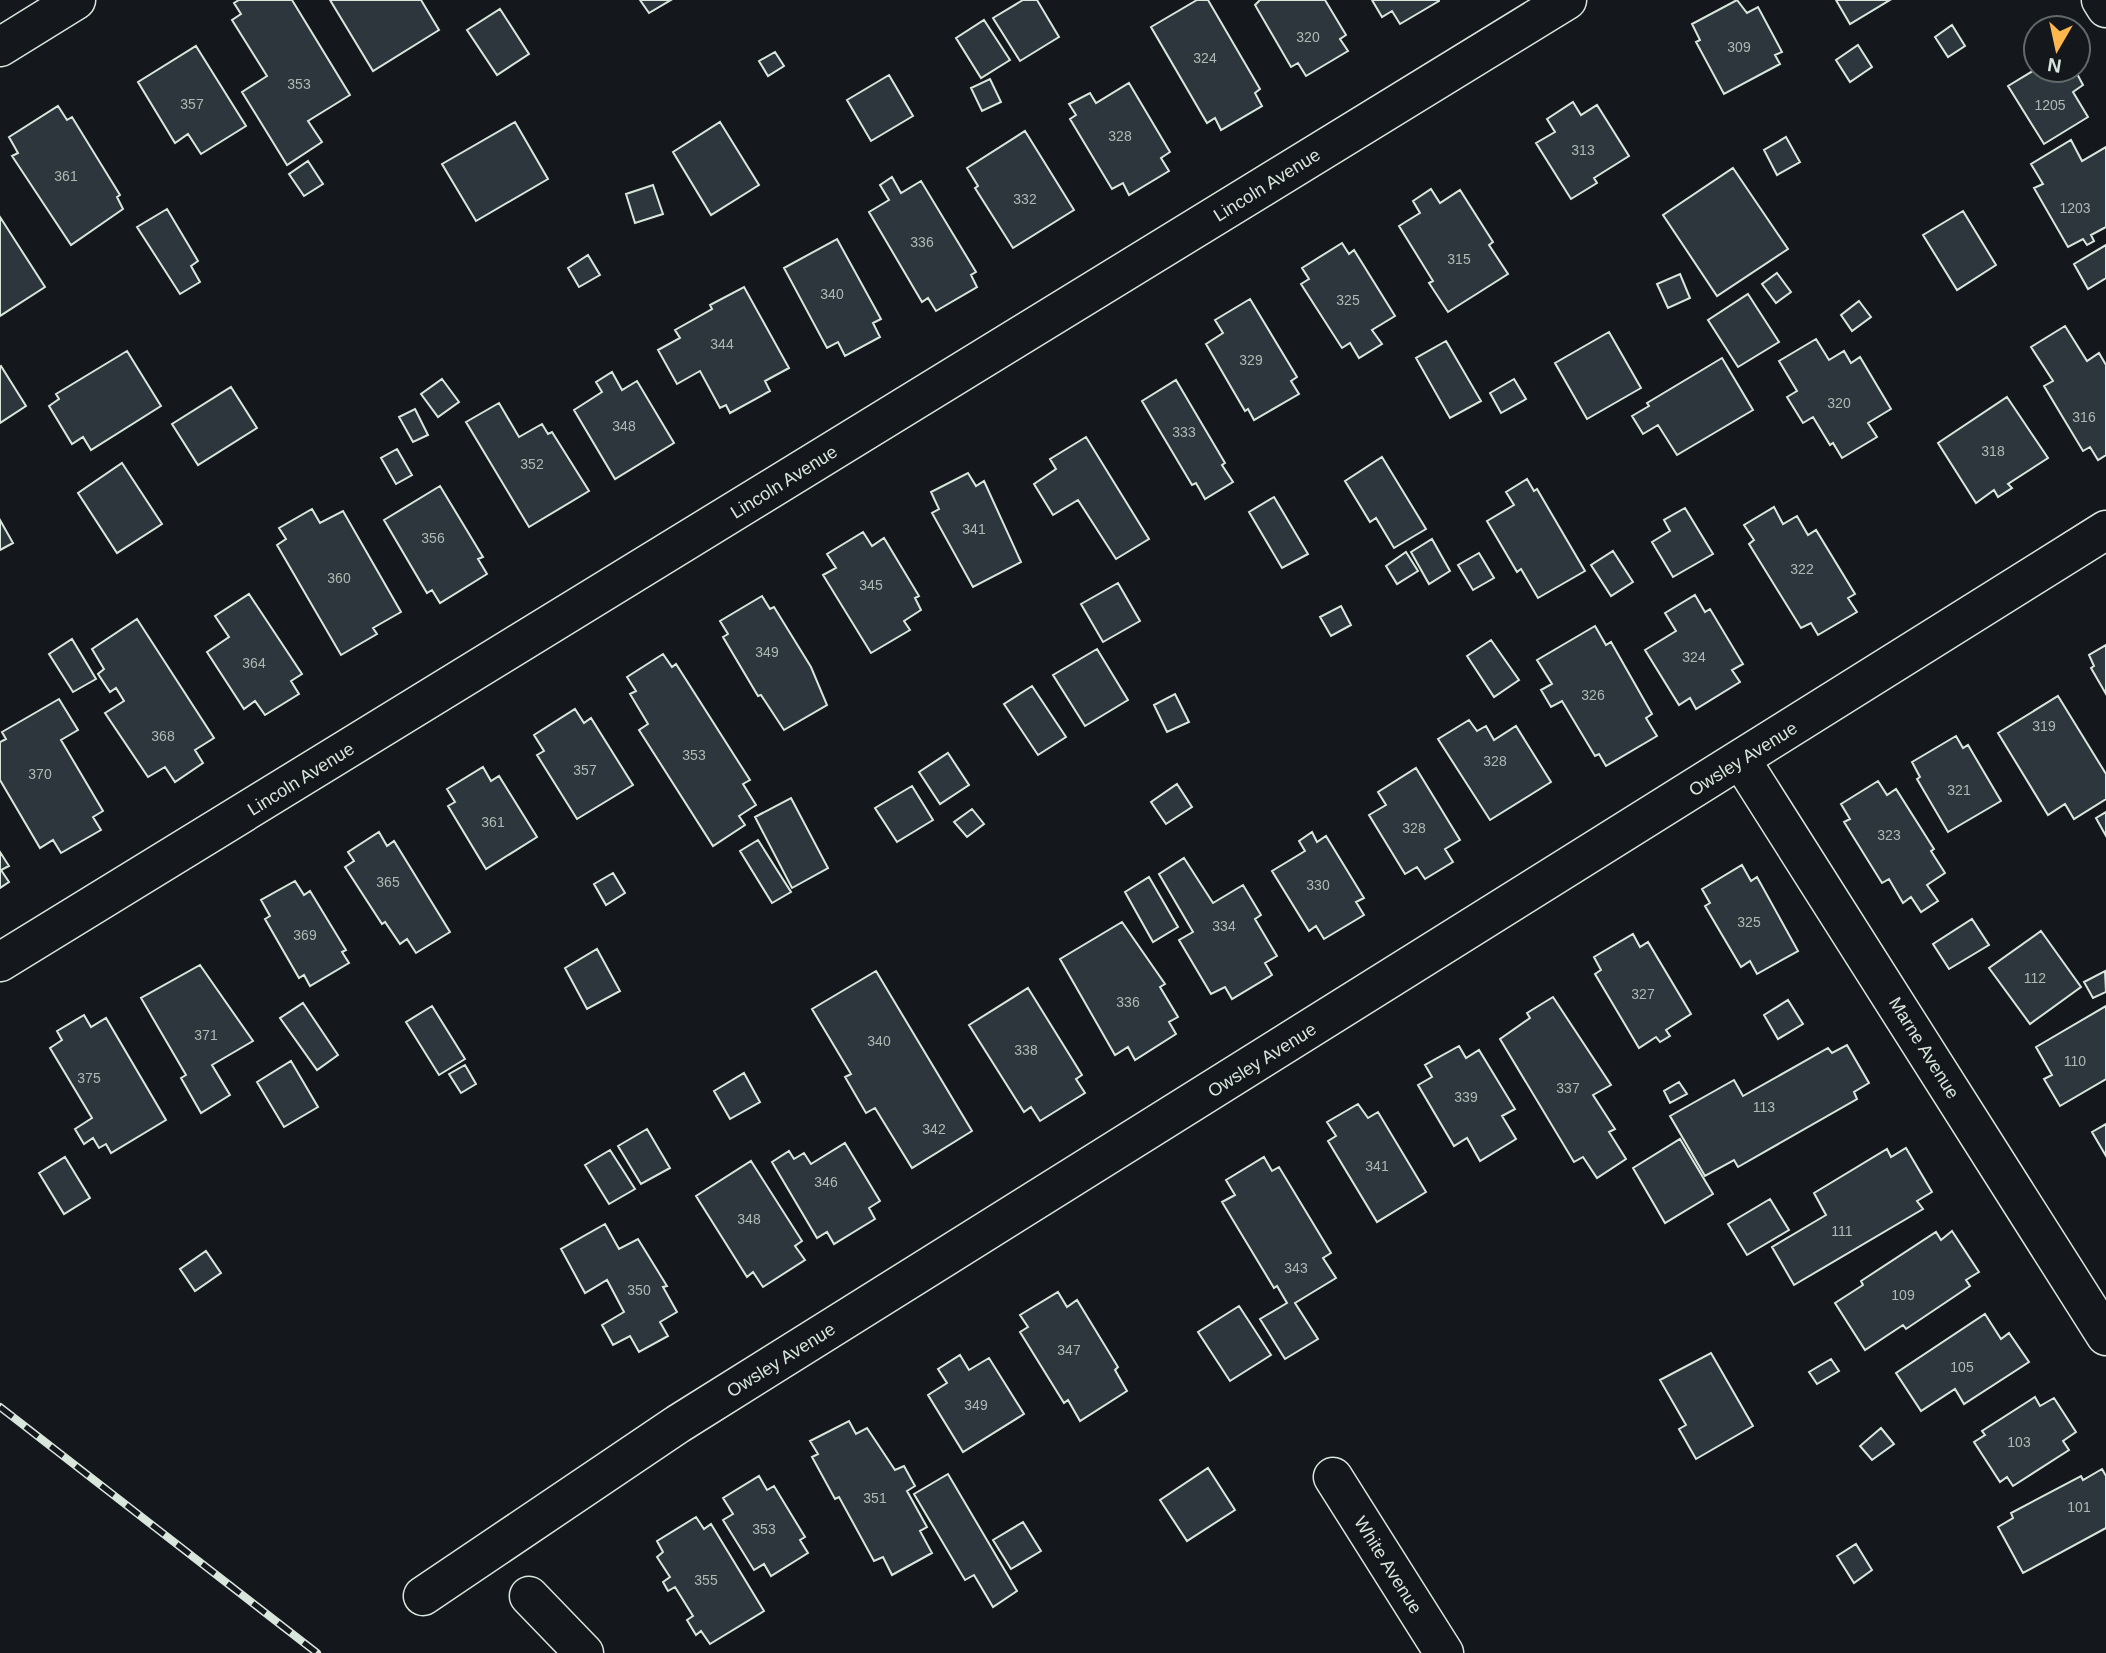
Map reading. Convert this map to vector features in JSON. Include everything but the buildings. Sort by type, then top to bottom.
[{"type":"street","points":[[0,47],[76,0]]},
{"type":"street","name":"Lincoln Avenue","points":[[0,962],[1567,0]]},
{"type":"street","points":[[2101,0],[2106,8]]},
{"type":"street","name":"Owsley Avenue","points":[[422,1596],[678,1424],[2106,530]]},
{"type":"street","name":"Marne Avenue","points":[[1741,760],[2106,1336]]},
{"type":"street","name":"White Avenue","points":[[1333,1478],[1444,1653]]},
{"type":"street","points":[[529,1596],[584,1653]]},
{"type":"railway","points":[[0,1407],[317,1653]]}]
